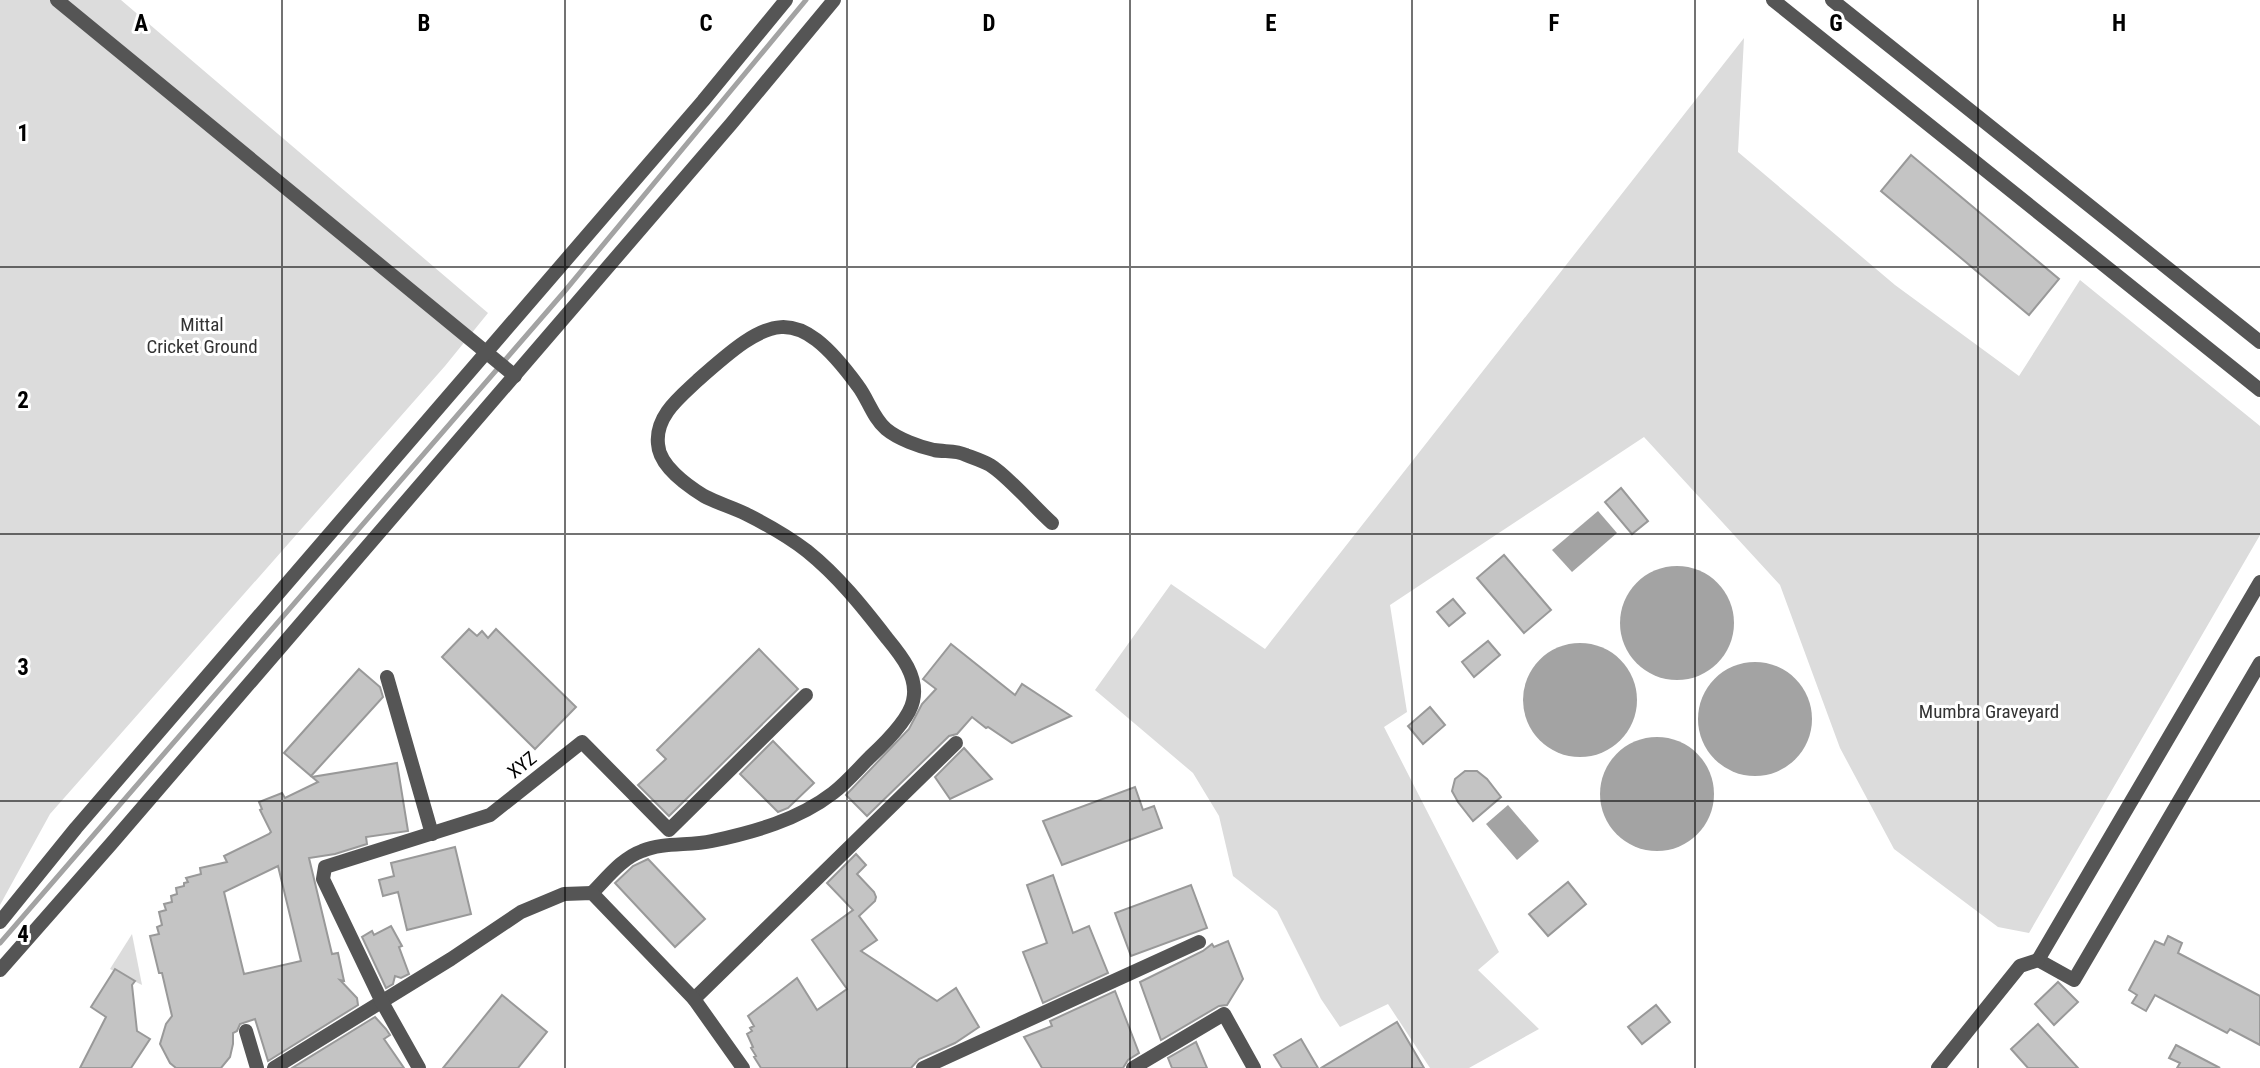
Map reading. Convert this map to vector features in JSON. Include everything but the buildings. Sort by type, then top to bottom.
[{"type":"street","points":[[57,0],[512,373]]},
{"type":"street","points":[[0,922],[85,818],[491,355],[786,0]]},
{"type":"street","points":[[0,970],[111,844],[512,373],[731,124],[834,0]]},
{"type":"street","points":[[1773,0],[2260,390]]},
{"type":"street","points":[[1832,0],[2260,342]]},
{"type":"street","points":[[274,1068],[451,959],[521,912],[564,894],[592,893],[638,852],[652,847],[710,841],[774,824],[824,799],[881,747],[908,714],[914,687],[910,671],[857,599],[834,575],[805,550],[747,514],[704,496],[676,474],[660,456],[657,441],[662,421],[675,401],[730,352],[761,331],[782,325],[804,330],[841,364],[887,429],[932,450],[961,452],[992,466],[1052,523]]},
{"type":"street","points":[[1938,1068],[2020,966],[2038,960],[2260,582]]},
{"type":"street","points":[[2038,960],[2074,980],[2260,663]]},
{"type":"street","points":[[387,677],[432,834]]},
{"type":"street","name":"XYZ","points":[[382,1002],[323,879],[325,867],[490,815],[582,742],[669,830],[806,695]]},
{"type":"street","points":[[694,999],[956,743]]},
{"type":"street","points":[[592,893],[694,999],[743,1068]]},
{"type":"street","points":[[923,1068],[1199,942]]},
{"type":"street","points":[[382,1002],[419,1068]]},
{"type":"street","points":[[1133,1068],[1223,1014],[1254,1068]]},
{"type":"street","points":[[246,1031],[257,1068]]},
{"type":"green space","name":"Mittal Cricket Ground","points":[[0,0],[121,0],[488,313],[445,366],[50,814],[0,905]]},
{"type":"green space","name":"Mumbra Graveyard","points":[[1744,38],[1738,152],[1895,285],[2019,376],[2080,280],[2260,426],[2260,535],[2029,933],[1998,927],[1894,849],[1840,748],[1780,585],[1644,437],[1390,605],[1407,712],[1384,727],[1499,952],[1478,970],[1539,1029],[1469,1068],[1430,1068],[1388,1004],[1340,1027],[1321,999],[1277,911],[1233,876],[1219,816],[1193,773],[1095,690],[1171,584],[1265,649]]},
{"type":"green space","points":[[132,934],[142,985],[110,969]]},
{"type":"shaded area","points":[[1598,511],[1617,533],[1572,572],[1552,550]]},
{"type":"shaded area","points":[[1677,566],[1699,571],[1717,583],[1729,601],[1734,623],[1729,645],[1717,663],[1699,675],[1677,680],[1655,675],[1637,663],[1625,645],[1620,623],[1625,601],[1637,583],[1655,571]]},
{"type":"shaded area","points":[[1580,643],[1602,648],[1620,660],[1632,678],[1637,700],[1632,722],[1620,740],[1602,752],[1580,757],[1558,752],[1540,740],[1528,722],[1523,700],[1528,678],[1540,660],[1558,648]]},
{"type":"shaded area","points":[[1755,662],[1777,667],[1795,679],[1807,697],[1812,719],[1807,741],[1795,759],[1777,771],[1755,776],[1733,771],[1715,759],[1703,741],[1698,719],[1703,697],[1715,679],[1733,667]]},
{"type":"shaded area","points":[[1657,737],[1679,742],[1697,754],[1709,772],[1714,794],[1709,816],[1697,834],[1679,846],[1657,851],[1635,846],[1617,834],[1605,816],[1600,794],[1605,772],[1617,754],[1635,742]]},
{"type":"shaded area","points":[[1508,805],[1539,841],[1517,860],[1486,824]]},
{"type":"waterway","points":[[0,943],[564,292],[806,0]]}]
